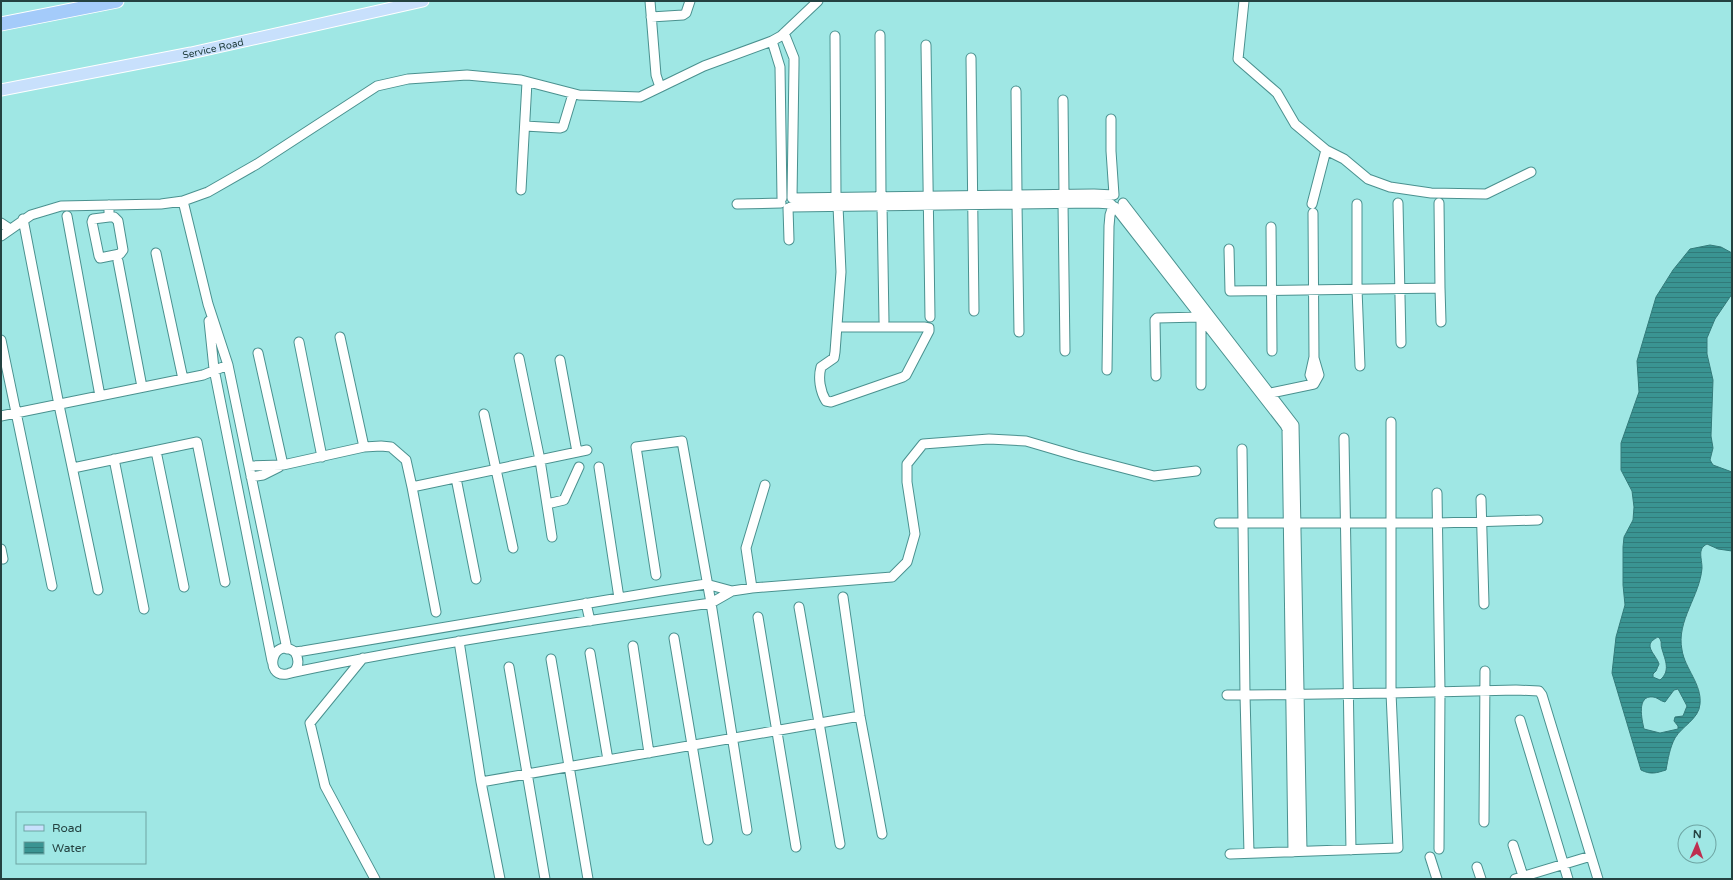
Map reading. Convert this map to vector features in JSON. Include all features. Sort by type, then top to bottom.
[{"type":"highway","points":[[1,24],[117,1]]},
{"type":"main road","name":"Service Road","points":[[1,90],[191,53],[423,1]]},
{"type":"street","points":[[650,1],[656,76],[660,88]]},
{"type":"street","points":[[651,17],[683,15],[686,13],[690,1]]},
{"type":"street","points":[[1,236],[31,215],[61,206],[161,204],[183,201],[220,187],[377,86],[408,79],[467,75],[527,82],[579,95],[640,97],[704,66],[772,41],[784,33],[818,1]]},
{"type":"street","points":[[1244,1],[1238,59],[1277,93],[1295,124],[1326,150],[1344,158],[1368,179],[1390,187],[1431,193],[1486,194],[1531,172]]},
{"type":"street","points":[[784,33],[794,58],[787,203]]},
{"type":"street","points":[[880,34],[884,321]]},
{"type":"street","points":[[835,36],[837,202],[841,272],[835,355],[834,358],[821,367],[821,391],[828,402],[903,377],[906,375],[929,331],[927,327],[838,327]]},
{"type":"street","points":[[772,41],[780,67],[789,240]]},
{"type":"street","points":[[926,45],[930,317]]},
{"type":"street","points":[[971,58],[974,311]]},
{"type":"street","points":[[521,190],[527,82]]},
{"type":"street","points":[[1016,91],[1019,332]]},
{"type":"street","points":[[524,126],[563,127],[573,94]]},
{"type":"street","points":[[1063,100],[1065,352]]},
{"type":"street","points":[[1107,370],[1109,226],[1110,215],[1115,203],[1111,151],[1111,119]]},
{"type":"street","points":[[1271,393],[1314,384],[1310,375],[1314,357],[1313,209],[1326,150]]},
{"type":"street","points":[[737,204],[1017,199],[1064,199],[1115,203],[1271,393],[1294,425],[1293,523],[1298,852]]},
{"type":"street","points":[[183,201],[208,304],[228,365],[269,559],[291,650],[297,656],[298,664],[290,673]]},
{"type":"street","points":[[1115,203],[1285,425],[1288,434],[1293,523]]},
{"type":"street","points":[[1398,203],[1401,344]]},
{"type":"street","points":[[1439,203],[1441,322]]},
{"type":"street","points":[[1357,204],[1357,289],[1360,366]]},
{"type":"street","points":[[109,205],[110,217]]},
{"type":"street","points":[[67,216],[100,396]]},
{"type":"street","points":[[110,217],[114,217],[118,221],[123,250],[120,254],[100,258],[98,256],[92,222],[93,219],[110,217]]},
{"type":"street","points":[[23,220],[59,405],[98,590]]},
{"type":"street","points":[[1,222],[10,229]]},
{"type":"street","points":[[1271,227],[1272,351]]},
{"type":"street","points":[[1229,249],[1230,291],[1440,288]]},
{"type":"street","points":[[156,253],[183,379]]},
{"type":"street","points":[[118,261],[142,387]]},
{"type":"street","points":[[208,304],[214,369],[272,661],[278,672],[286,674],[363,658],[459,641],[711,603],[732,591],[752,588],[892,577],[907,562],[915,534],[907,482],[907,464],[923,444],[989,439],[1026,441],[1154,476],[1196,471]]},
{"type":"street","points":[[1156,376],[1155,320],[1157,318],[1201,317]]},
{"type":"street","points":[[1201,317],[1201,385]]},
{"type":"street","points":[[340,337],[364,447]]},
{"type":"street","points":[[1,340],[52,586]]},
{"type":"street","points":[[299,342],[322,456]]},
{"type":"street","points":[[258,353],[284,465]]},
{"type":"street","points":[[519,358],[540,460],[552,537]]},
{"type":"street","points":[[560,360],[577,452]]},
{"type":"street","points":[[1,416],[203,375],[214,369],[228,365]]},
{"type":"street","points":[[484,414],[513,548]]},
{"type":"street","points":[[1230,854],[1398,848],[1391,693],[1391,422]]},
{"type":"street","points":[[1344,438],[1351,850]]},
{"type":"street","points":[[656,575],[636,447],[682,441],[706,584],[711,603],[747,830]]},
{"type":"street","points":[[73,468],[197,442],[225,582]]},
{"type":"street","points":[[234,472],[250,471],[284,465],[364,447],[391,447],[401,454],[406,460],[436,612]]},
{"type":"street","points":[[1242,449],[1245,695],[1249,853]]},
{"type":"street","points":[[412,487],[587,450]]},
{"type":"street","points":[[156,451],[184,587]]},
{"type":"street","points":[[114,459],[144,609]]},
{"type":"street","points":[[547,504],[564,500],[579,467]]},
{"type":"street","points":[[599,467],[618,598]]},
{"type":"street","points":[[456,478],[476,579]]},
{"type":"street","points":[[752,588],[746,548],[765,485]]},
{"type":"street","points":[[1437,493],[1440,691],[1439,849]]},
{"type":"street","points":[[1481,499],[1484,604]]},
{"type":"street","points":[[1219,524],[1482,522],[1538,520]]},
{"type":"street","points":[[1,549],[3,559],[1,559]]},
{"type":"street","points":[[253,562],[269,559]]},
{"type":"street","points":[[272,661],[275,653],[283,649],[291,650],[706,584],[732,591]]},
{"type":"street","points":[[843,597],[860,716],[882,834]]},
{"type":"street","points":[[586,603],[590,621]]},
{"type":"street","points":[[799,606],[840,844]]},
{"type":"street","points":[[758,617],[796,847]]},
{"type":"street","points":[[674,638],[708,840]]},
{"type":"street","points":[[459,641],[481,782],[500,879]]},
{"type":"street","points":[[633,646],[650,753]]},
{"type":"street","points":[[590,653],[608,760]]},
{"type":"street","points":[[363,658],[310,723],[326,786],[375,879]]},
{"type":"street","points":[[551,659],[588,879]]},
{"type":"street","points":[[508,667],[545,879]]},
{"type":"street","points":[[1484,822],[1485,671]]},
{"type":"street","points":[[1227,695],[1296,695],[1485,690],[1539,691],[1542,695],[1598,879]]},
{"type":"street","points":[[481,782],[860,716]]},
{"type":"street","points":[[1520,720],[1568,879]]},
{"type":"street","points":[[1513,845],[1521,878],[1591,856]]},
{"type":"street","points":[[1430,857],[1437,879]]},
{"type":"street","points":[[1477,867],[1481,879]]},
{"type":"water","points":[[1710,245],[1721,247],[1732,253],[1732,294],[1715,319],[1707,338],[1707,354],[1713,380],[1711,436],[1713,448],[1710,460],[1713,465],[1732,472],[1732,551],[1718,549],[1707,544],[1702,548],[1702,568],[1700,578],[1685,619],[1681,639],[1686,664],[1696,683],[1700,697],[1699,709],[1697,714],[1675,738],[1670,749],[1666,770],[1651,773],[1641,770],[1612,673],[1616,637],[1625,605],[1623,585],[1624,537],[1633,520],[1634,507],[1632,491],[1621,470],[1621,443],[1639,392],[1637,361],[1656,297],[1673,270],[1690,249]],"holes":[[[1658,637],[1660,638],[1661,647],[1666,661],[1665,673],[1660,680],[1653,677],[1653,674],[1659,664],[1650,646],[1653,640]],[[1678,689],[1687,706],[1683,716],[1675,717],[1674,721],[1678,726],[1678,729],[1660,733],[1644,729],[1641,709],[1644,700],[1648,697],[1653,697],[1665,702],[1674,690]]]}]
